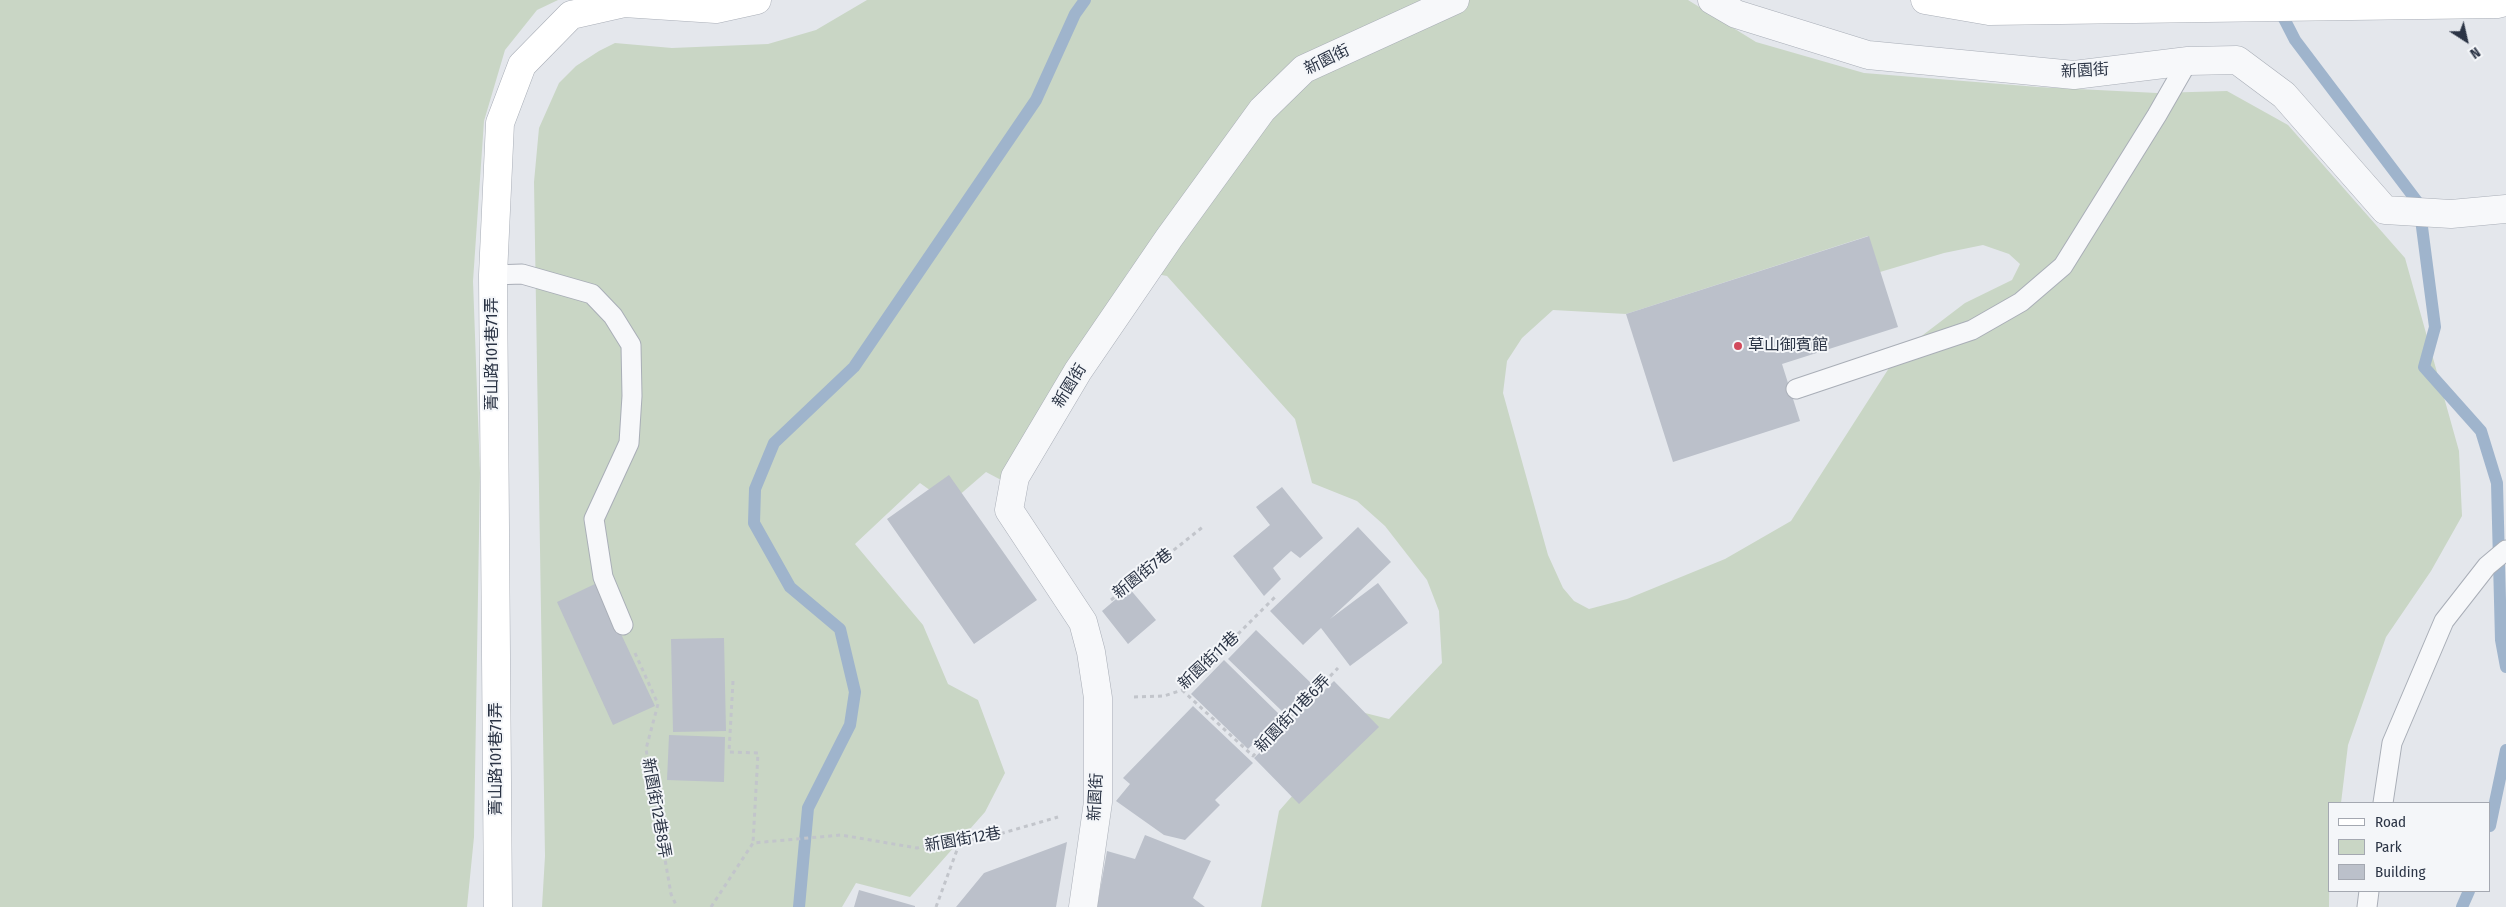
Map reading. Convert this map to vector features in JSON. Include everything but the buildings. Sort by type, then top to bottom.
[{"type":"street","name":"菁山路101巷71弄","points":[[498,907],[493,275],[500,123],[522,65],[571,15],[624,3],[716,8],[758,0]]},
{"type":"street","name":"新園街","points":[[1083,907],[1098,802],[1098,698],[1091,652],[1083,622],[1009,510],[1016,477],[1078,371],[1169,238],[1262,110],[1304,69],[1455,0]]},
{"type":"street","name":"新園街","points":[[1712,0],[1736,14],[1868,55],[2074,75],[2188,61],[2237,60],[2284,95],[2385,210],[2404,213],[2451,214],[2506,209]]},
{"type":"street","points":[[1925,0],[1989,11],[2496,4],[2506,2]]},
{"type":"lane","points":[[1796,389],[1972,330],[2021,302],[2063,266],[2157,115],[2188,61]]},
{"type":"lane","points":[[493,275],[522,274],[592,294],[613,316],[631,345],[632,396],[629,443],[594,519],[604,577],[623,625]]},
{"type":"lane","points":[[2383,802],[2392,743],[2444,621],[2487,566],[2506,550]]},
{"type":"lane","points":[[2367,907],[2369,892]]},
{"type":"path","name":"新園街7巷","points":[[1083,622],[1204,526]]},
{"type":"path","name":"新園街11巷","points":[[1098,698],[1164,696],[1182,690],[1277,595]]},
{"type":"path","name":"新園街12巷8弄","points":[[623,625],[658,704],[646,749],[656,794],[670,894],[677,907]]},
{"type":"path","name":"新園街11巷6弄","points":[[1182,690],[1253,756],[1338,668]]},
{"type":"path","points":[[711,907],[753,843],[758,753],[729,752],[734,680]]},
{"type":"path","name":"新園街12巷","points":[[753,843],[841,835],[917,848],[962,838],[979,840],[1046,822],[1098,802]]},
{"type":"path","points":[[936,907],[962,838]]},
{"type":"green space","points":[[0,0],[558,0],[537,10],[505,50],[484,121],[473,281],[480,473],[474,837],[467,907],[0,907]]},
{"type":"green space","points":[[867,0],[1688,0],[1756,42],[1864,73],[2038,87],[2157,93],[2227,91],[2288,125],[2405,258],[2459,451],[2462,516],[2431,571],[2386,637],[2348,745],[2341,802],[2328,802],[2329,907],[1261,907],[1279,811],[1365,713],[1389,719],[1442,663],[1439,611],[1427,580],[1385,526],[1357,501],[1312,483],[1295,419],[1167,276],[1130,269],[1003,481],[986,472],[949,504],[920,483],[855,544],[923,625],[948,684],[978,700],[1005,773],[985,812],[910,897],[856,883],[842,907],[542,907],[545,856],[534,182],[539,128],[559,83],[576,66],[615,43],[672,48],[768,44],[816,30]],"holes":[[[1868,236],[1880,272],[1944,253],[1983,245],[2009,254],[2020,264],[2012,280],[1965,303],[1898,354],[1791,521],[1725,559],[1627,599],[1589,609],[1574,601],[1563,588],[1548,555],[1503,393],[1507,361],[1522,338],[1553,310],[1626,314]]]},
{"type":"waterway","points":[[799,907],[808,808],[850,725],[855,692],[840,629],[790,587],[754,523],[755,489],[774,443],[854,367],[1036,100],[1075,14],[1085,0]]},
{"type":"waterway","points":[[2277,5],[2295,40],[2419,204],[2435,327],[2424,367],[2481,431],[2497,483],[2501,640],[2506,667]]},
{"type":"waterway","points":[[2491,821],[2506,750]]},
{"type":"waterway","points":[[2462,907],[2469,892]]},
{"type":"place","name":"草山御賓館","points":[[1738,346]]}]
